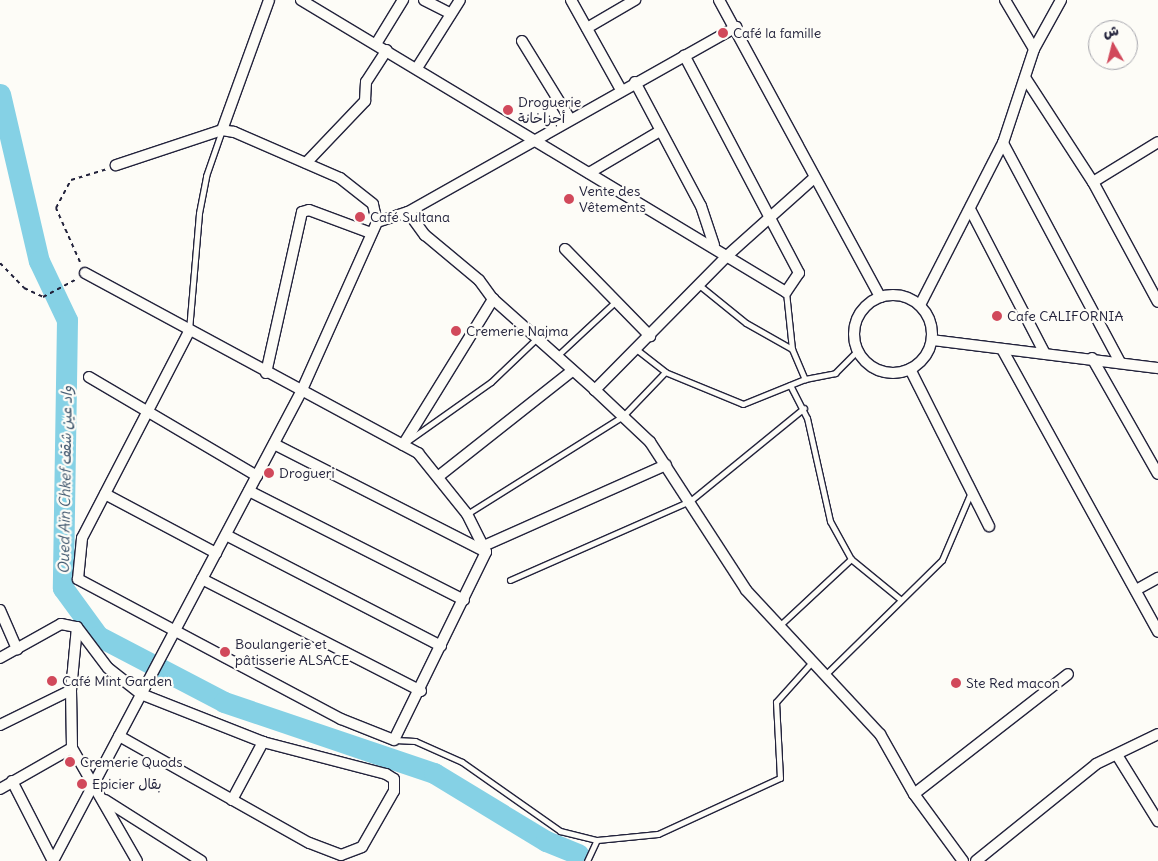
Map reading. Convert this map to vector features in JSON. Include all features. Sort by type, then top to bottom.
[{"type":"street","points":[[222,130],[269,0]]},
{"type":"street","points":[[301,0],[714,246],[780,293],[786,292],[799,273],[768,220],[684,55]]},
{"type":"street","points":[[376,44],[403,0]]},
{"type":"street","points":[[424,0],[451,14]]},
{"type":"street","points":[[417,68],[460,0]]},
{"type":"street","points":[[571,0],[621,90]]},
{"type":"street","points":[[587,28],[635,0]]},
{"type":"street","points":[[719,0],[736,27],[814,178],[880,297]]},
{"type":"street","points":[[1005,0],[1034,50]]},
{"type":"street","points":[[920,305],[971,211],[1003,143],[1026,79],[1034,50],[1061,0]]},
{"type":"street","points":[[377,222],[408,212],[635,82],[736,27]]},
{"type":"street","points":[[522,42],[570,119]]},
{"type":"street","points":[[306,163],[365,101],[366,82],[387,50]]},
{"type":"street","points":[[1026,79],[1093,182],[1158,302]]},
{"type":"street","points":[[635,82],[701,206],[714,246]]},
{"type":"street","points":[[12,781],[53,861],[301,392],[377,222],[373,204],[365,196],[306,163],[222,130],[116,165]]},
{"type":"street","points":[[589,173],[660,131]]},
{"type":"street","points":[[1093,182],[1158,142]]},
{"type":"street","points":[[1003,143],[1120,362]]},
{"type":"street","points":[[595,390],[728,255],[814,178]]},
{"type":"street","points":[[266,373],[302,212],[309,210],[371,233]]},
{"type":"street","points":[[971,211],[1045,354]]},
{"type":"street","points":[[408,212],[425,235],[479,280],[493,299],[623,416],[666,465],[746,590],[811,663],[825,675],[880,734],[914,794],[963,861]]},
{"type":"street","points":[[565,249],[650,336]]},
{"type":"street","points":[[85,273],[189,332],[403,444],[439,476],[467,514],[486,548]]},
{"type":"street","points":[[899,295],[920,305],[930,321],[932,340],[924,357],[910,369],[882,372],[857,351],[856,319],[864,307],[880,297],[899,295]]},
{"type":"street","points":[[403,444],[493,299]]},
{"type":"street","points":[[189,332],[82,538],[78,579],[174,634],[341,719],[394,740],[442,646],[486,548],[666,465]]},
{"type":"street","points":[[932,340],[1092,358],[1158,368]]},
{"type":"street","points":[[1002,349],[1158,632]]},
{"type":"street","points":[[1092,358],[1158,474]]},
{"type":"street","points":[[910,369],[989,526]]},
{"type":"street","points":[[439,476],[572,372]]},
{"type":"street","points":[[89,377],[256,476]]},
{"type":"street","points":[[274,444],[486,548]]},
{"type":"street","points":[[249,491],[464,600]]},
{"type":"street","points":[[105,494],[216,553]]},
{"type":"street","points":[[226,535],[442,646]]},
{"type":"street","points":[[1136,590],[1158,578]]},
{"type":"street","points":[[202,580],[420,691]]},
{"type":"street","points":[[0,610],[17,649]]},
{"type":"street","points":[[0,658],[61,624],[72,623],[108,668],[141,694],[263,742],[394,779],[394,791],[362,847],[341,854],[323,850],[119,736]]},
{"type":"street","points":[[77,627],[70,690],[72,748],[104,799],[137,861]]},
{"type":"street","points":[[914,794],[1068,674]]},
{"type":"street","points":[[0,725],[70,690]]},
{"type":"street","points":[[976,861],[1096,764],[1158,734]]},
{"type":"street","points":[[232,800],[263,742]]},
{"type":"street","points":[[0,788],[72,748]]},
{"type":"street","points":[[1116,755],[1158,821]]},
{"type":"street","points":[[104,799],[201,861]]},
{"type":"street","points":[[318,861],[323,850]]},
{"type":"lane","points":[[189,332],[199,213],[206,176],[222,130]]},
{"type":"lane","points":[[699,285],[746,323],[792,349]]},
{"type":"lane","points":[[786,292],[792,349],[806,379]]},
{"type":"lane","points":[[556,356],[616,301]]},
{"type":"lane","points":[[403,444],[491,382],[537,338]]},
{"type":"lane","points":[[636,350],[665,372],[743,404],[806,379],[836,374],[857,351]]},
{"type":"lane","points":[[467,514],[623,416],[665,372]]},
{"type":"lane","points":[[790,385],[804,408],[830,521],[851,559],[900,599]]},
{"type":"lane","points":[[510,580],[690,501],[804,408]]},
{"type":"lane","points":[[825,675],[948,552],[971,492]]},
{"type":"lane","points":[[778,627],[851,559]]},
{"type":"lane","points":[[394,740],[433,748],[511,795],[560,831],[597,840],[672,831],[774,784],[782,770],[776,702],[811,663]]},
{"type":"lane","points":[[587,861],[597,840]]},
{"type":"path","points":[[0,263],[24,288],[43,297],[63,290],[85,273],[56,208],[71,180],[116,165]]},
{"type":"waterway","name":"Oued Aïn Chkef واد عين شقف","points":[[0,94],[39,261],[67,320],[63,588],[98,636],[224,702],[434,773],[546,841],[579,854]]},
{"type":"place","name":"Café la famille","points":[[723,33]]},
{"type":"place","name":"Droguerie أجزاخانة","points":[[508,110]]},
{"type":"place","name":"Vente des Vêtements","points":[[569,199]]},
{"type":"place","name":"Café Sultana","points":[[360,217]]},
{"type":"place","name":"Cafe CALIFORNIA","points":[[997,316]]},
{"type":"place","name":"Cremerie Najma","points":[[456,331]]},
{"type":"place","name":"Drogueri","points":[[269,473]]},
{"type":"place","name":"Boulangerie et pâtisserie ALSACE","points":[[225,652]]},
{"type":"place","name":"Café Mint Garden","points":[[52,681]]},
{"type":"place","name":"Ste Red macon","points":[[956,683]]},
{"type":"place","name":"Cremerie Quods","points":[[70,762]]},
{"type":"place","name":"Epicier بقال","points":[[82,784]]}]
